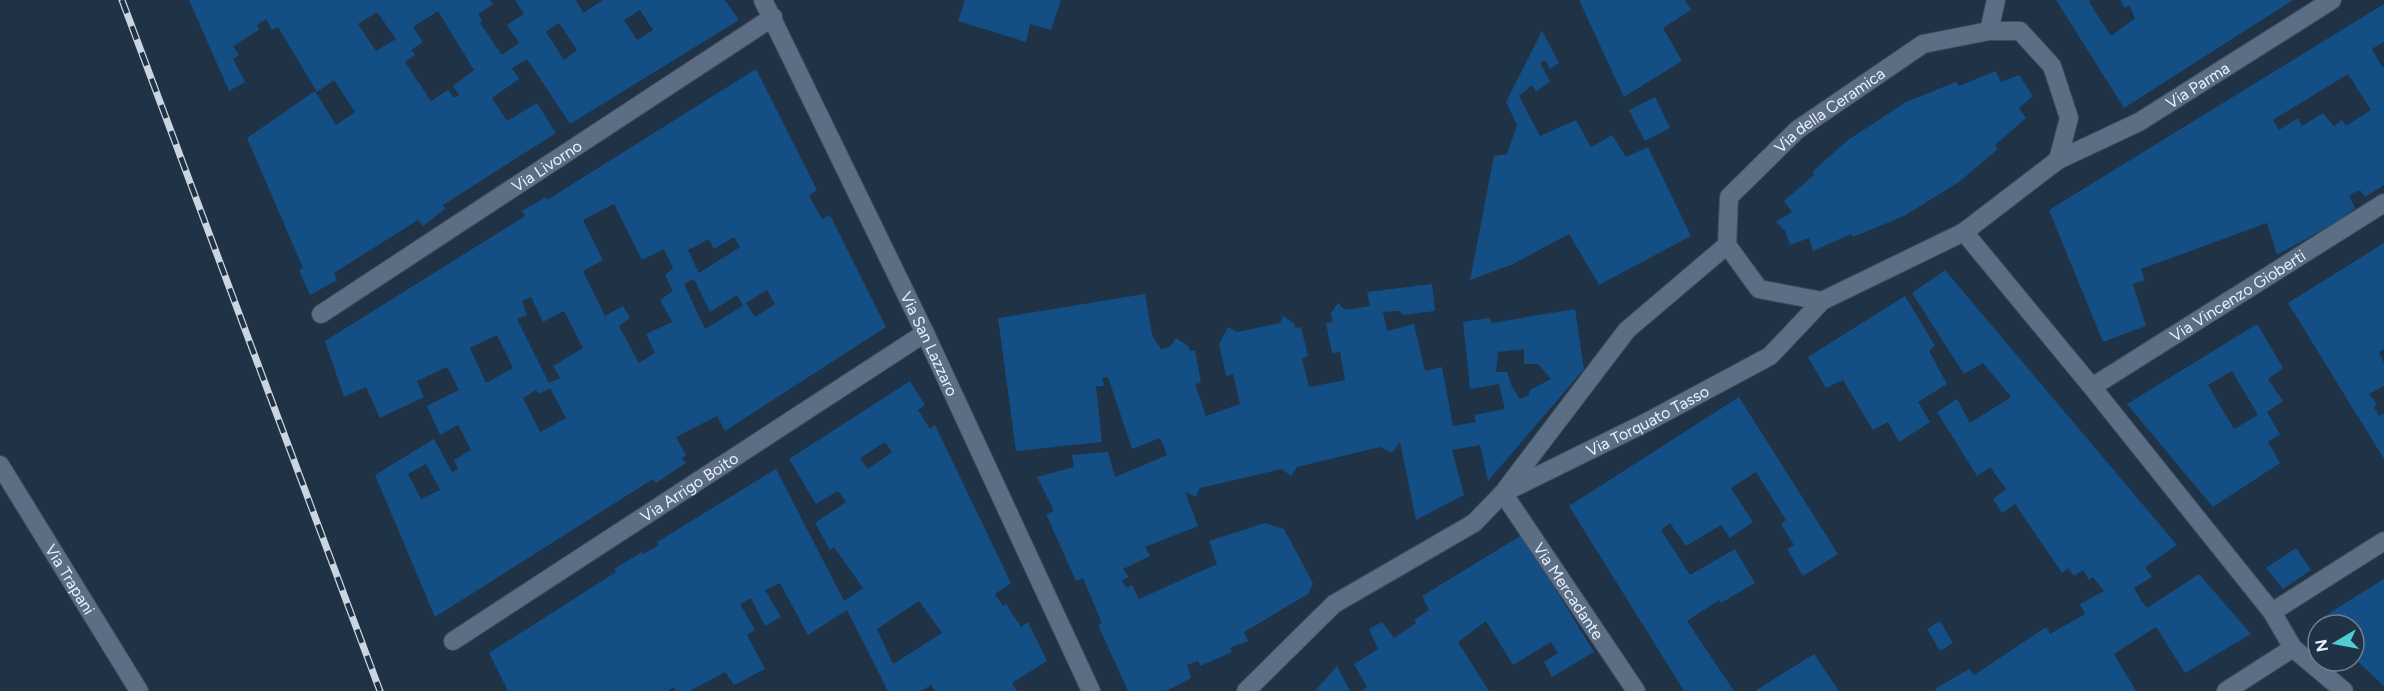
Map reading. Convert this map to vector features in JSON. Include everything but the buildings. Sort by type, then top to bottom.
[{"type":"street","name":"Via San Lazzaro","points":[[763,0],[925,333],[1091,691]]},
{"type":"street","points":[[1989,31],[1996,0]]},
{"type":"street","name":"Via Parma","points":[[2058,160],[2139,122],[2332,0]]},
{"type":"street","name":"Via Livorno","points":[[321,314],[773,17]]},
{"type":"street","name":"Via della Ceramica","points":[[1727,245],[1729,197],[1797,130],[1923,44],[1989,31],[2020,31],[2052,66],[2069,118],[2058,160]]},
{"type":"street","name":"Via Torquato Tasso","points":[[1246,691],[1334,604],[1474,523],[1503,493],[1647,422],[1770,356],[1822,301],[1964,232],[2058,160]]},
{"type":"street","name":"Via Vincenzo Gioberti","points":[[2092,387],[2384,203]]},
{"type":"street","points":[[1964,232],[2092,387],[2272,612],[2293,648],[2344,691]]},
{"type":"street","points":[[1503,493],[1628,330],[1727,245],[1759,289],[1822,301]]},
{"type":"street","name":"Via Arrigo Boito","points":[[453,640],[925,333]]},
{"type":"street","name":"Via Trapani","points":[[0,465],[139,691]]},
{"type":"street","name":"Via Mercadante","points":[[1503,493],[1636,691]]},
{"type":"street","points":[[2272,612],[2384,541]]},
{"type":"street","points":[[2226,691],[2293,648]]},
{"type":"railway","points":[[122,0],[380,691]]}]
